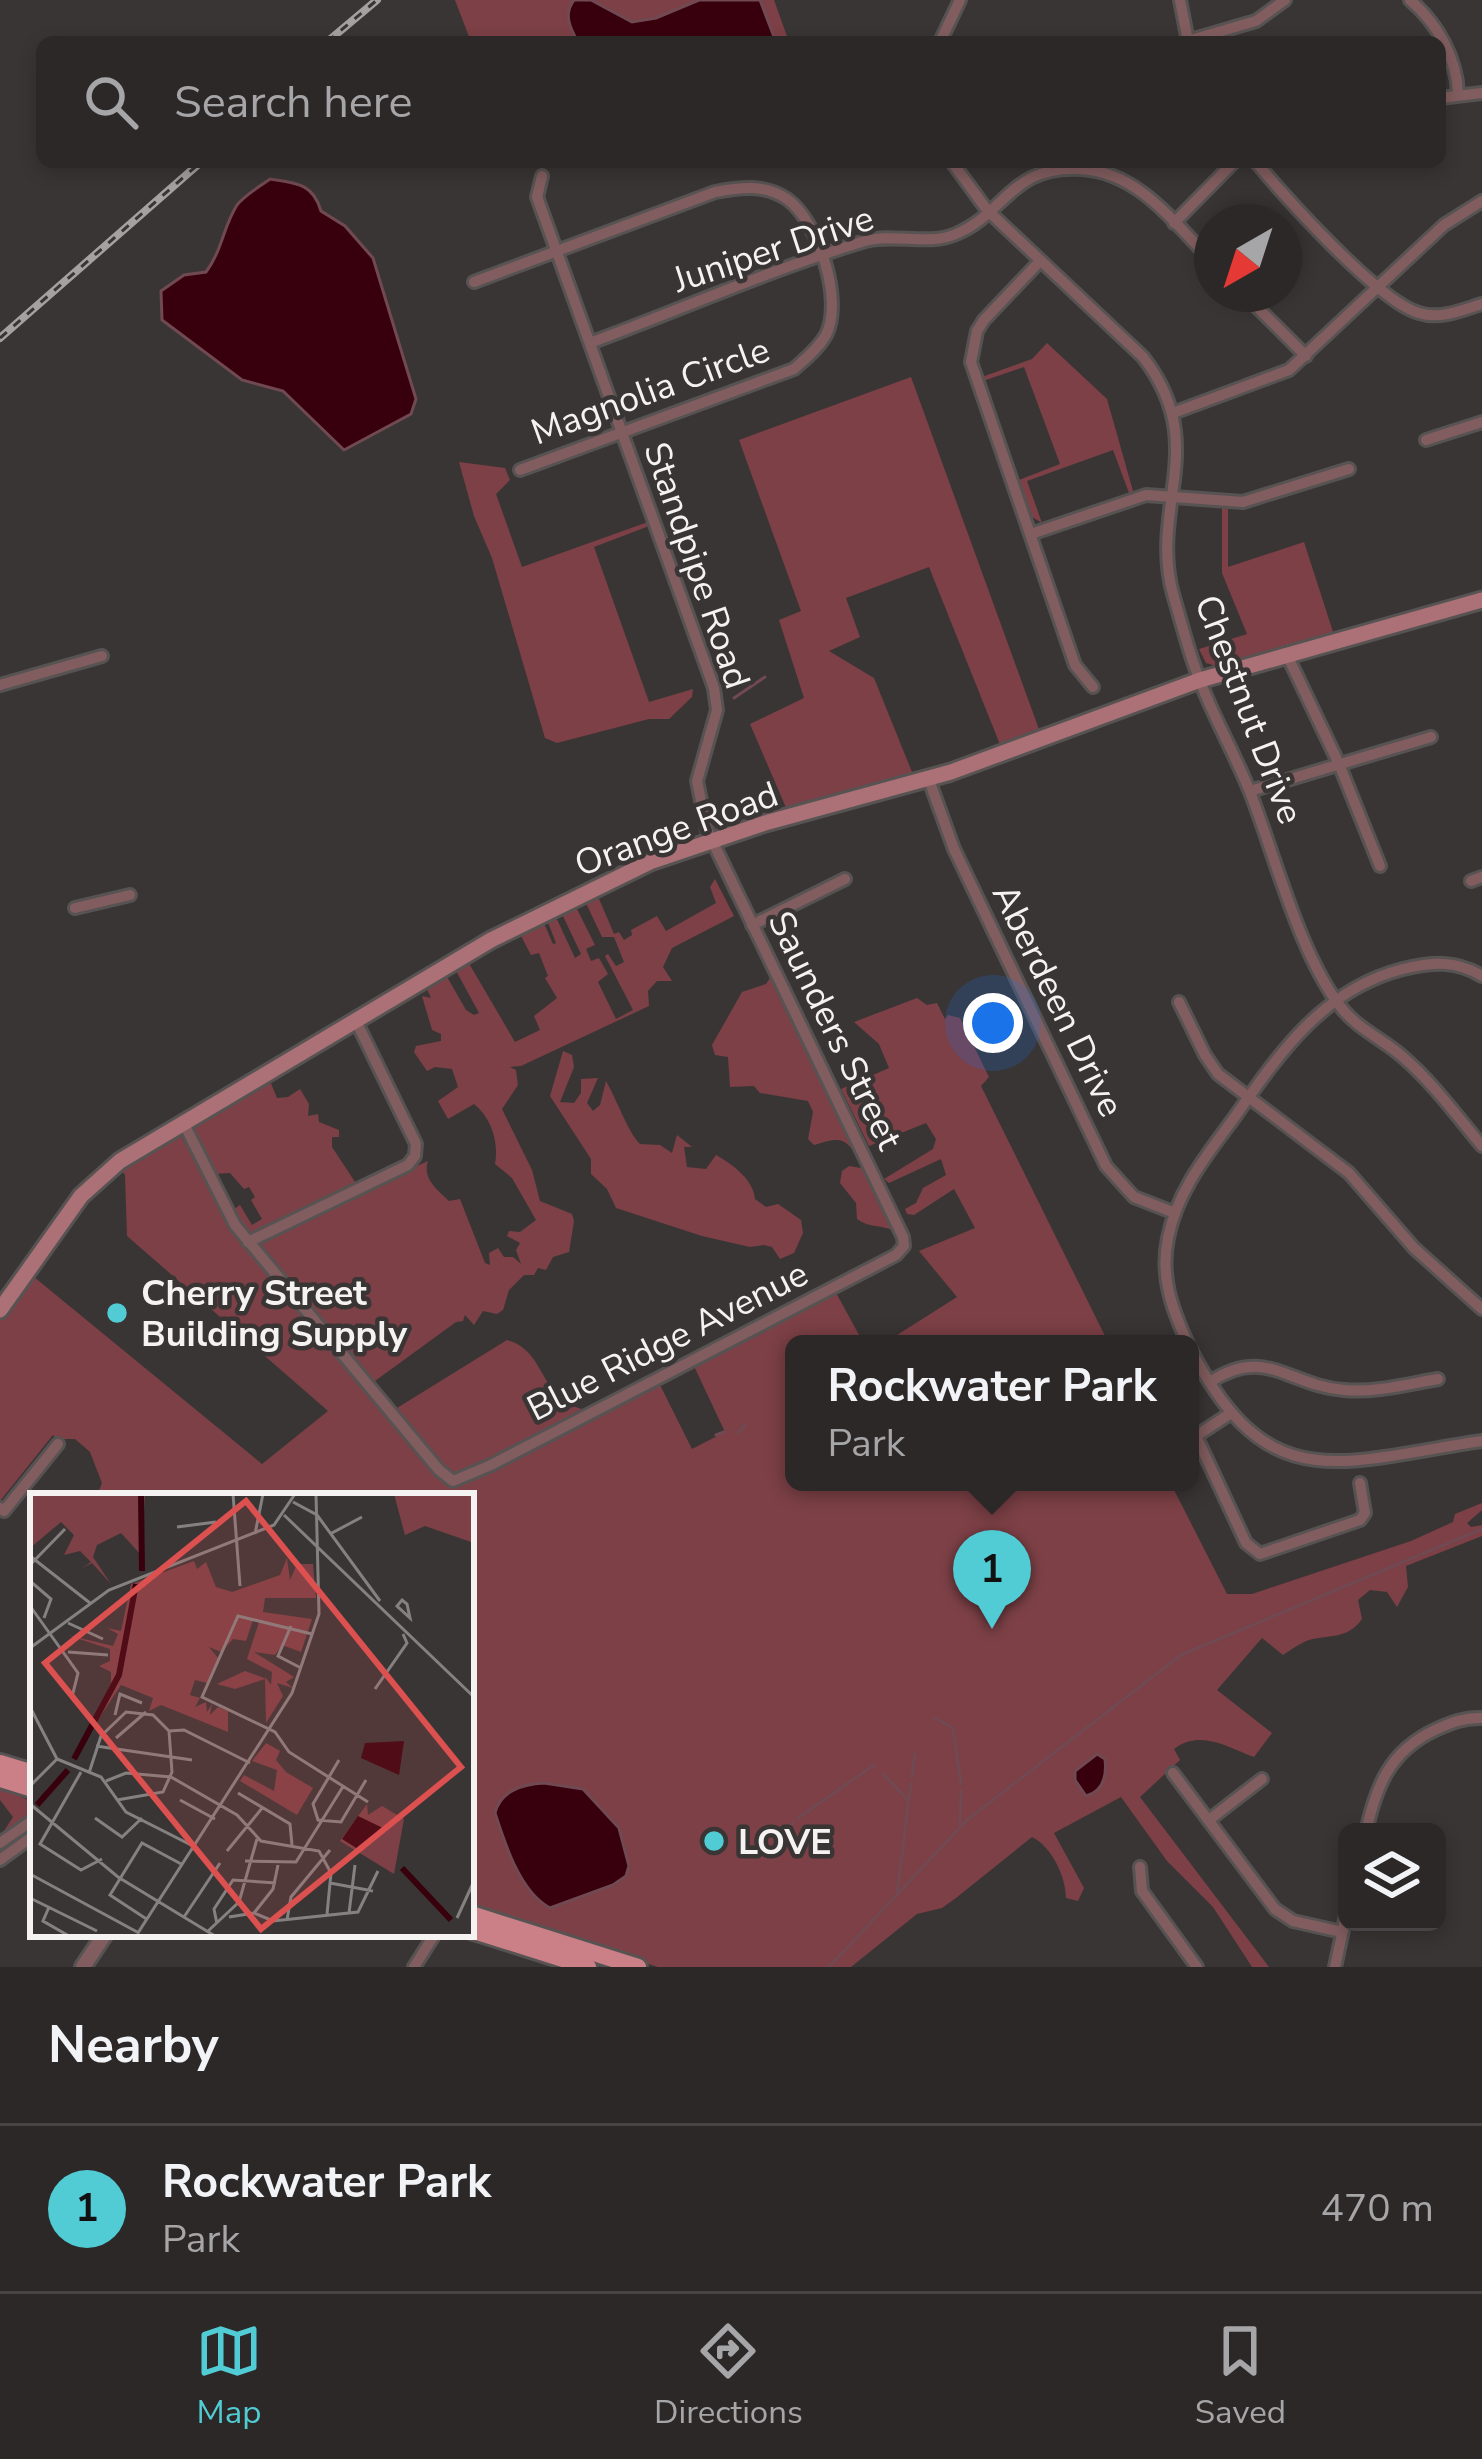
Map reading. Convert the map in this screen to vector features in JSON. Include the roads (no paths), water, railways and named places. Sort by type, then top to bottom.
[{"type":"main road","name":"Orange Road","points":[[0,1310],[81,1196],[120,1161],[355,1018],[576,897],[650,862],[928,779],[1200,680],[1481,602]]},
{"type":"main road","points":[[0,1762],[30,1772]]},
{"type":"main road","points":[[0,1779],[30,1788]]},
{"type":"main road","points":[[474,1915],[638,1967]]},
{"type":"main road","points":[[474,1931],[588,1967]]},
{"type":"street","points":[[943,36],[960,0]]},
{"type":"street","points":[[1180,0],[1185,36]]},
{"type":"street","points":[[1206,36],[1256,21],[1285,0]]},
{"type":"street","points":[[1410,0],[1438,36]]},
{"type":"street","points":[[1446,47],[1458,94]]},
{"type":"street","points":[[1446,97],[1482,93]]},
{"type":"street","name":"Chestnut Drive","points":[[956,168],[987,210],[1143,357],[1158,378],[1173,413],[1178,449],[1168,568],[1200,680],[1250,791],[1308,944],[1335,999],[1361,1028],[1408,1062],[1482,1146]]},
{"type":"street","points":[[1174,223],[1228,168]]},
{"type":"street","points":[[1262,168],[1402,306],[1431,316],[1482,304]]},
{"type":"street","name":"Juniper Drive","points":[[590,343],[866,241],[951,237],[1035,175],[1083,169],[1123,179],[1140,189],[1194,243]]},
{"type":"street","name":"Standpipe Road","points":[[542,176],[536,193],[716,696],[716,716],[697,782],[711,841]]},
{"type":"street","name":"Magnolia Circle","points":[[475,282],[716,192],[759,188],[784,196],[799,210],[830,279],[832,316],[826,334],[811,354],[781,375],[520,470]]},
{"type":"street","points":[[1173,413],[1272,379],[1306,356],[1444,225],[1482,201]]},
{"type":"street","points":[[1040,261],[977,331],[971,362],[1075,665],[1093,687]]},
{"type":"street","points":[[1262,312],[1306,356]]},
{"type":"street","points":[[1426,440],[1482,422]]},
{"type":"street","points":[[1031,534],[1142,496],[1243,502],[1349,470]]},
{"type":"street","points":[[0,685],[102,656]]},
{"type":"street","points":[[1288,657],[1380,866]]},
{"type":"street","points":[[1250,791],[1432,737]]},
{"type":"street","name":"Aberdeen Drive","points":[[928,779],[953,849],[1106,1166],[1134,1197],[1175,1213]]},
{"type":"street","name":"Saunders Street","points":[[711,841],[904,1246]]},
{"type":"street","points":[[752,926],[845,879]]},
{"type":"street","points":[[74,908],[130,895]]},
{"type":"street","points":[[1185,1335],[1166,1288],[1167,1243],[1175,1213],[1189,1181],[1310,1018],[1371,980],[1422,964],[1448,963],[1482,976]]},
{"type":"street","points":[[1179,1002],[1211,1065],[1248,1099],[1349,1173],[1414,1248],[1482,1309]]},
{"type":"street","points":[[183,1122],[221,1203],[248,1242],[407,1165],[417,1150],[355,1018]]},
{"type":"street","name":"Blue Ridge Avenue","points":[[248,1242],[453,1481],[727,1344],[896,1255],[904,1246]]},
{"type":"street","points":[[1199,1363],[1248,1433],[1267,1446],[1313,1461],[1346,1461],[1482,1442]]},
{"type":"street","points":[[1210,1382],[1249,1365],[1343,1390],[1438,1379]]},
{"type":"street","points":[[1199,1434],[1231,1413]]},
{"type":"street","points":[[0,1508],[4,1511],[58,1444]]},
{"type":"street","points":[[1199,1450],[1246,1543],[1261,1554],[1360,1520],[1365,1513],[1360,1484]]},
{"type":"street","points":[[1368,1823],[1380,1781],[1399,1754],[1439,1728],[1482,1718]]},
{"type":"street","points":[[1173,1774],[1275,1909],[1293,1921],[1342,1933],[1335,1967]]},
{"type":"street","points":[[1209,1820],[1262,1779]]},
{"type":"street","points":[[0,1843],[30,1822]]},
{"type":"street","points":[[0,1859],[30,1838]]},
{"type":"street","points":[[1140,1868],[1142,1891],[1197,1967]]},
{"type":"street","points":[[83,1967],[103,1937]]},
{"type":"street","points":[[413,1967],[433,1937]]},
{"type":"waterway","points":[[734,698],[765,677]]},
{"type":"waterway","points":[[738,1433],[745,1425]]},
{"type":"waterway","points":[[716,1435],[724,1432]]},
{"type":"waterway","points":[[829,1967],[967,1820],[1181,1655],[1482,1529]]},
{"type":"waterway","points":[[935,1718],[953,1728],[961,1784]]},
{"type":"waterway","points":[[912,1777],[915,1754]]},
{"type":"waterway","points":[[798,1818],[874,1765]]},
{"type":"waterway","points":[[883,1774],[907,1799]]},
{"type":"waterway","points":[[897,1894],[911,1783]]},
{"type":"waterway","points":[[960,1824],[961,1790]]},
{"type":"railway","points":[[334,36],[377,0]]},
{"type":"railway","points":[[0,338],[194,168]]},
{"type":"place","name":"Cherry Street Building Supply","points":[[117,1313]]},
{"type":"place","name":"Rockwater Park","points":[[992,1629]]},
{"type":"place","name":"LOVE","points":[[714,1841]]}]
